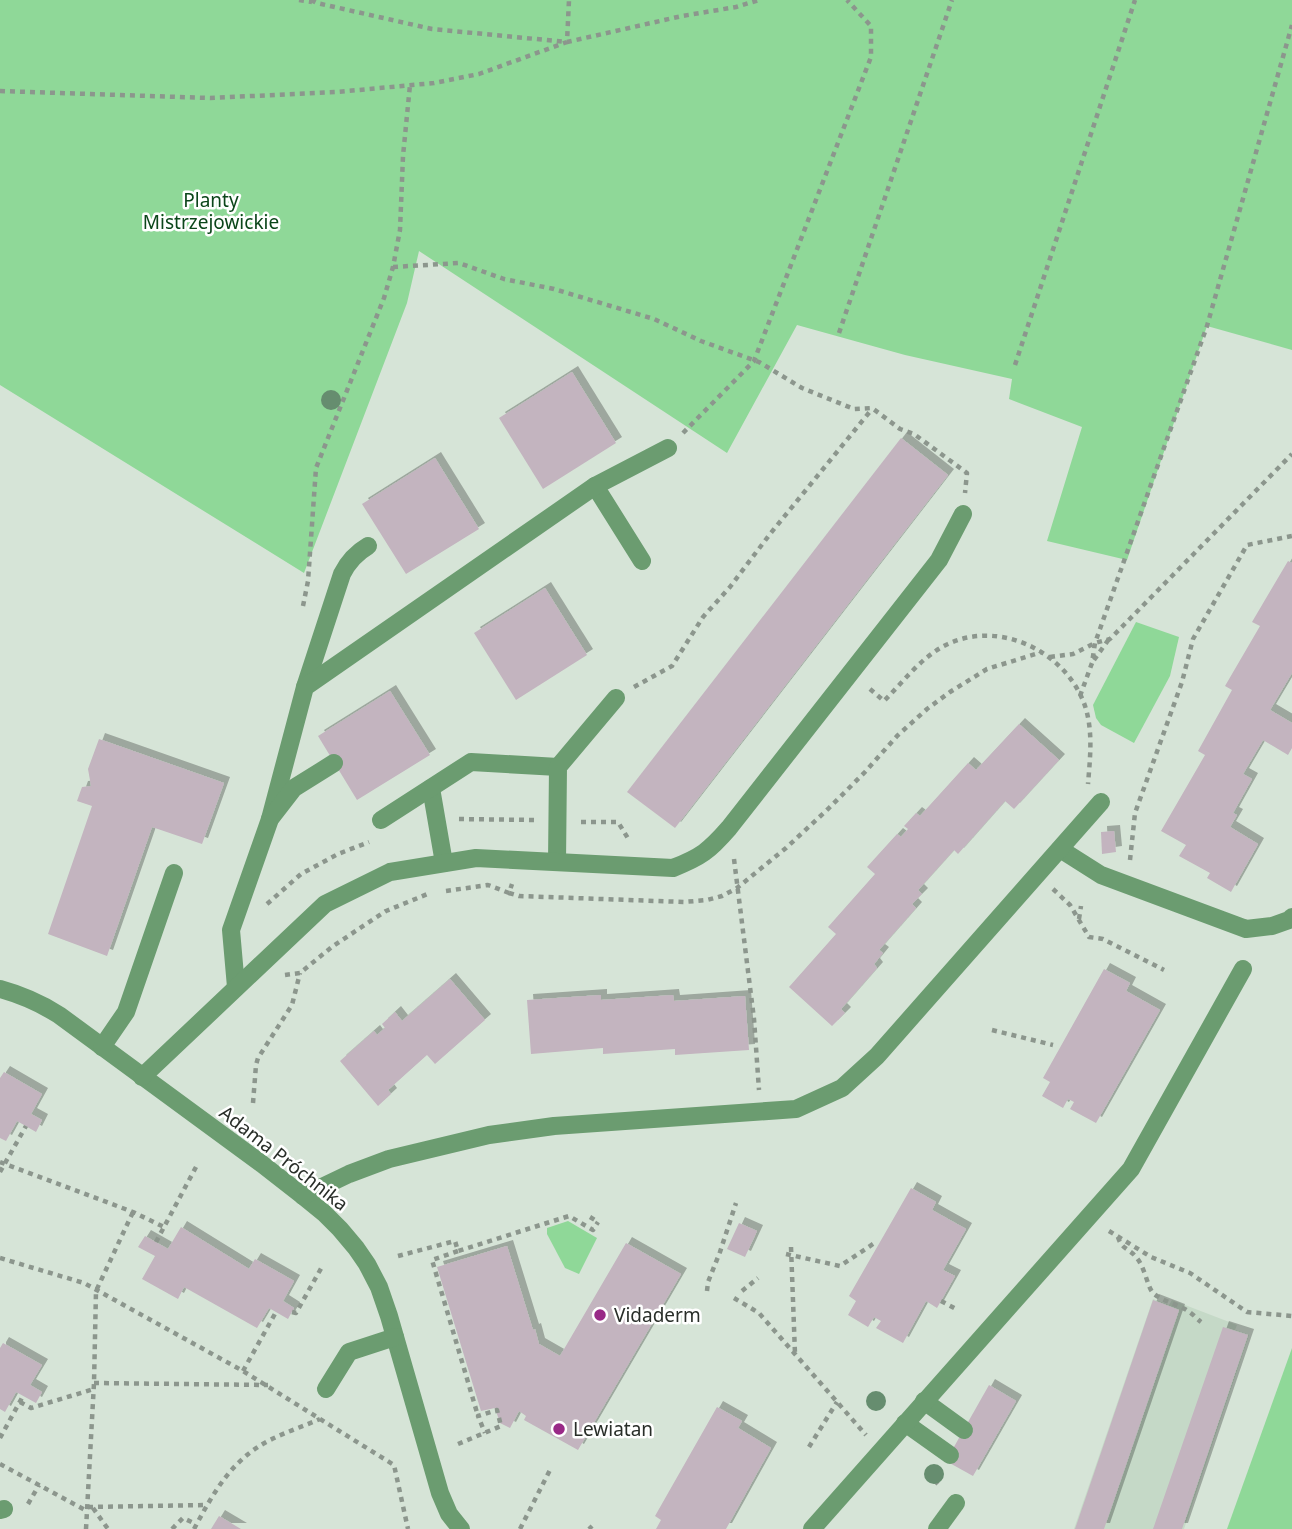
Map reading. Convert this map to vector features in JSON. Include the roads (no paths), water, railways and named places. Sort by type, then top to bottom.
[{"type":"street","points":[[305,687],[595,486],[668,448]]},
{"type":"street","points":[[595,486],[642,561]]},
{"type":"street","points":[[142,1077],[325,904],[390,872],[476,858],[673,868],[696,859],[714,846],[729,828],[939,560],[963,514]]},
{"type":"street","points":[[236,987],[231,930],[270,819],[305,687],[342,574],[361,550],[368,547]]},
{"type":"street","points":[[557,862],[558,767],[616,698]]},
{"type":"street","points":[[381,820],[471,762],[558,767]]},
{"type":"street","points":[[270,819],[294,788],[334,763]]},
{"type":"street","points":[[431,788],[444,863]]},
{"type":"street","points":[[303,1196],[389,1159],[489,1135],[554,1126],[796,1110],[842,1088],[877,1056],[1101,802]]},
{"type":"street","points":[[1060,849],[1101,875],[1246,929],[1272,926],[1292,917]]},
{"type":"street","points":[[102,1047],[126,1012],[174,873]]},
{"type":"street","points":[[812,1529],[1131,1169],[1243,969]]},
{"type":"street","name":"Adama Próchnika","points":[[0,989],[38,1002],[59,1015],[262,1164],[341,1230],[367,1264],[379,1287],[440,1493],[449,1514],[461,1529]]},
{"type":"street","points":[[326,1389],[349,1352],[395,1337]]},
{"type":"street","points":[[924,1401],[964,1430]]},
{"type":"street","points":[[905,1423],[950,1455]]},
{"type":"street","points":[[937,1529],[956,1503]]},
{"type":"place","name":"Vidaderm","points":[[600,1315]]},
{"type":"place","name":"Lewiatan","points":[[559,1429]]},
{"type":"park label","name":"Planty Mistrzejowickie","points":[[211,211]]}]
